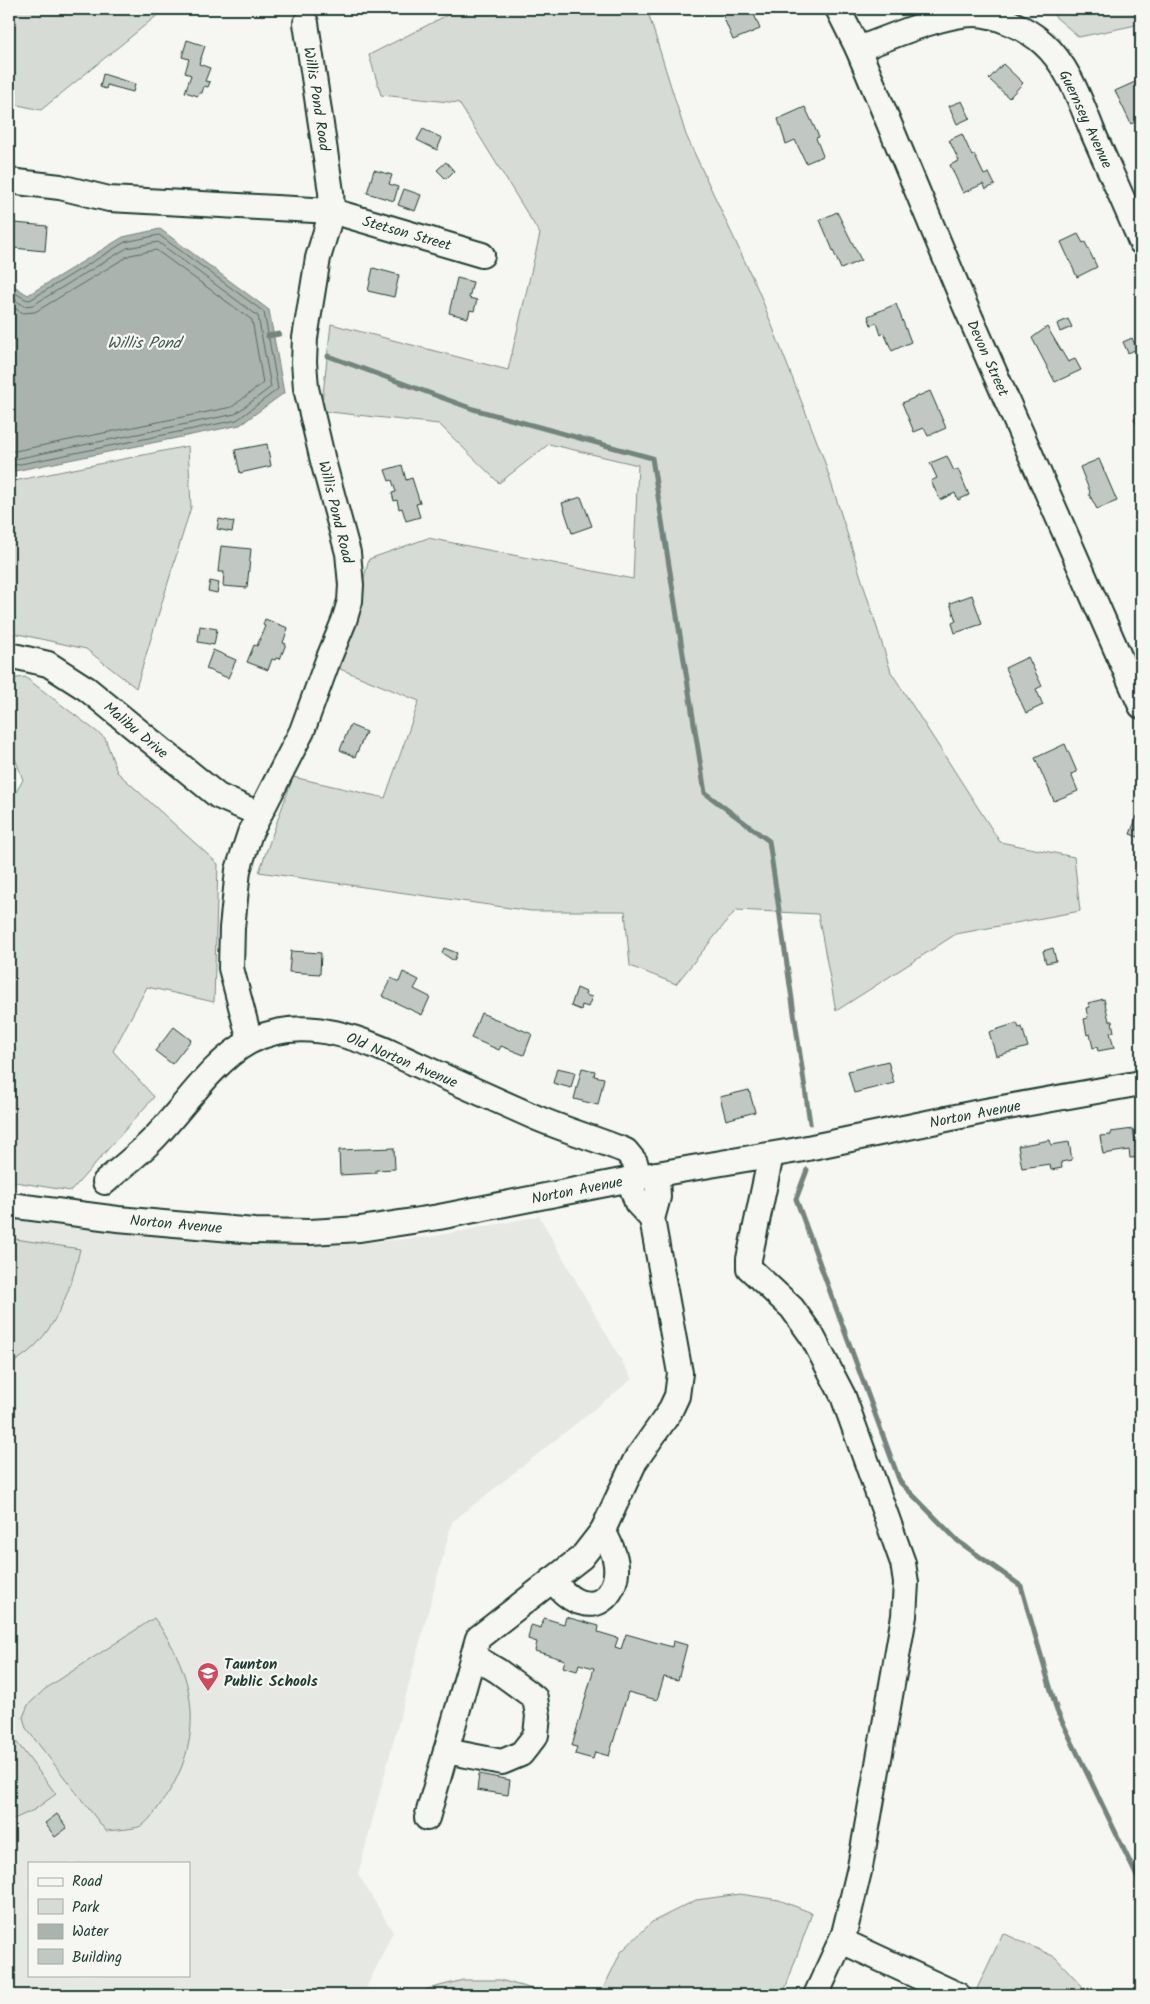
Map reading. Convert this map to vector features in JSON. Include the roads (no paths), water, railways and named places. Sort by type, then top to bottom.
[{"type":"street","name":"Devon Street","points":[[838,9],[858,49],[964,303],[1141,706]]},
{"type":"street","name":"Guernsey Avenue","points":[[858,49],[944,19],[974,14],[998,19],[1033,35],[1054,55],[1072,82],[1141,242]]},
{"type":"street","name":"Willis Pond Road","points":[[250,1042],[231,968],[232,928],[238,870],[250,832],[302,731],[344,621],[350,601],[351,585],[348,553],[323,461],[306,388],[305,338],[318,258],[332,211],[331,192],[306,23]]},
{"type":"street","name":"Stetson Street","points":[[9,181],[60,187],[109,199],[332,211],[482,255]]},
{"type":"street","name":"Malibu Drive","points":[[9,655],[48,664],[87,689],[218,796],[259,814]]},
{"type":"street","name":"Old Norton Avenue","points":[[105,1182],[157,1135],[222,1064],[250,1042],[265,1035],[299,1030],[334,1032],[368,1042],[531,1116],[626,1151],[635,1162],[641,1177]]},
{"type":"street","name":"Norton Avenue","points":[[9,1205],[76,1214],[254,1231],[310,1232],[360,1229],[771,1155],[980,1112],[1141,1083]]},
{"type":"street","points":[[771,1155],[749,1259],[750,1268],[792,1308],[812,1336],[843,1396],[892,1526],[903,1562],[906,1583],[904,1616],[865,1840],[844,1934],[816,1995]]},
{"type":"street","points":[[427,1818],[478,1638],[582,1557],[603,1530],[635,1461],[678,1396],[680,1373],[652,1218],[658,1197],[641,1177]]},
{"type":"street","points":[[552,1580],[564,1593],[582,1604],[598,1604],[609,1595],[615,1580],[615,1560],[603,1530]]},
{"type":"street","points":[[446,1751],[502,1762],[520,1754],[536,1735],[538,1716],[535,1698],[498,1671],[473,1656]]},
{"type":"street","points":[[844,1934],[844,1942],[958,1995]]},
{"type":"water","name":"Willis Pond","points":[[160,229],[269,310],[284,393],[240,425],[15,471],[9,470],[9,283],[28,295],[123,237]]},
{"type":"waterway","points":[[268,336],[279,334]]},
{"type":"waterway","points":[[328,356],[473,409],[652,458],[705,793],[769,841],[810,1123]]},
{"type":"waterway","points":[[807,1170],[796,1199],[900,1482],[958,1541],[1021,1586],[1057,1711],[1141,1885]]},
{"type":"place","name":"Taunton Public Schools","points":[[208,1692]]}]
